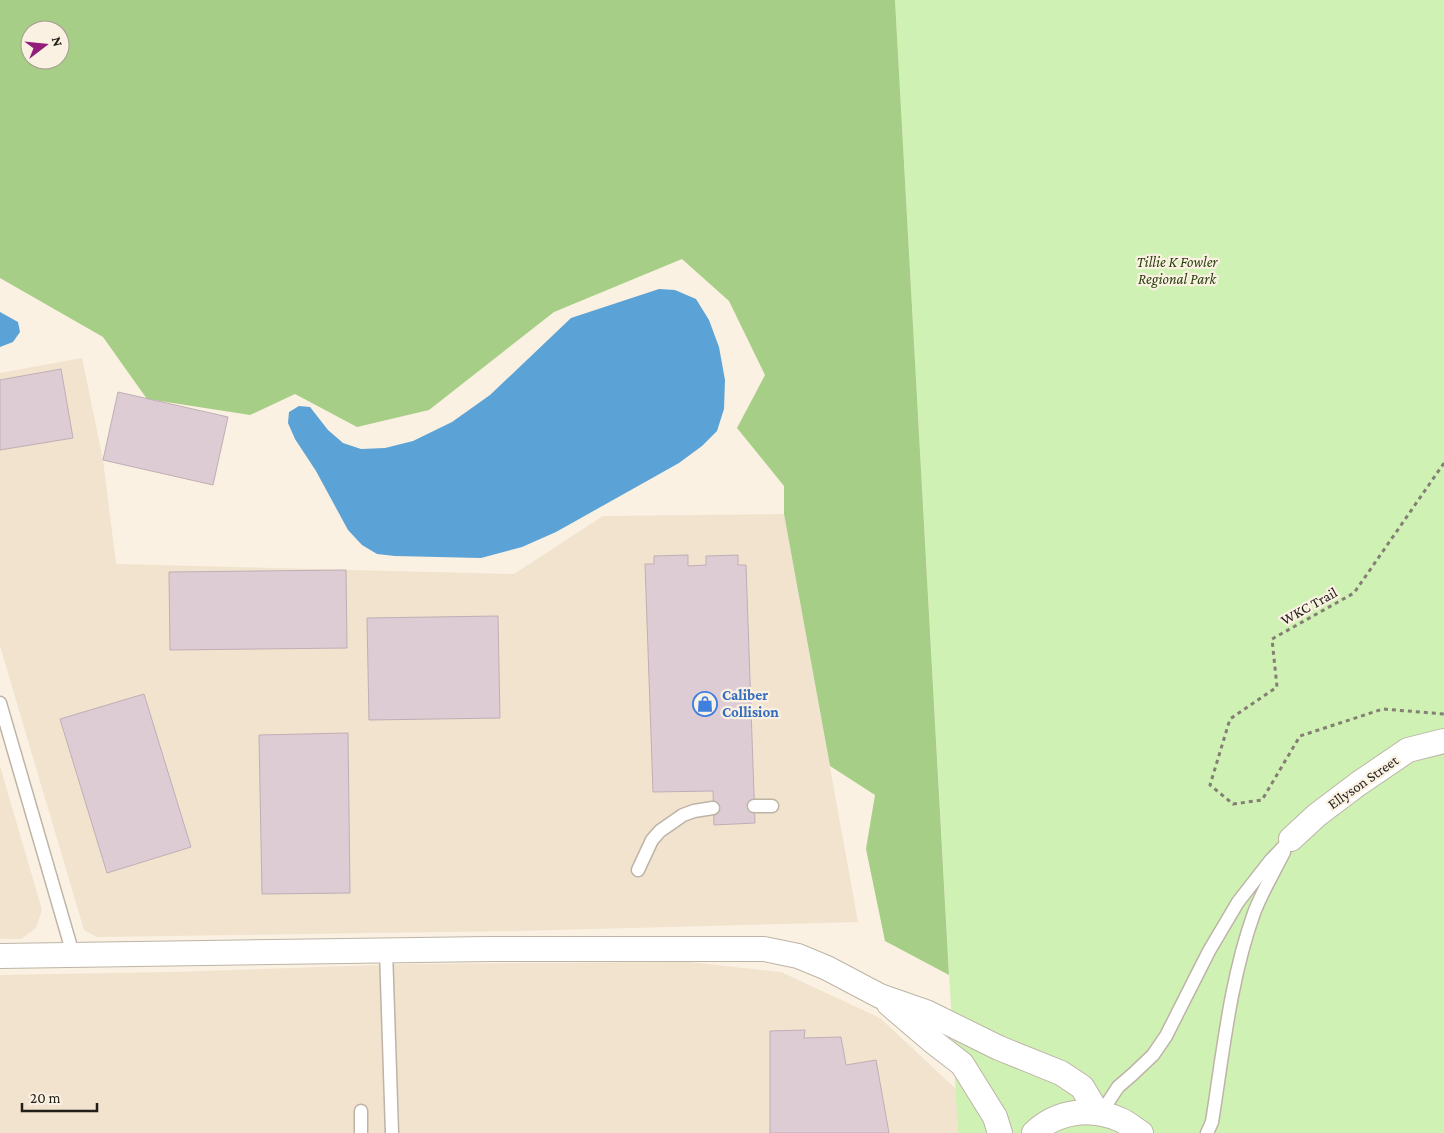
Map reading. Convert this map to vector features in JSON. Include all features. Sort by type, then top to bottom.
[{"type":"street","name":"Ellyson Street","points":[[1291,838],[1317,815],[1358,784],[1408,750],[1444,741]]},
{"type":"street","points":[[0,956],[386,950],[764,949],[798,956],[827,968],[880,996],[926,1012],[999,1048],[1062,1073],[1082,1087],[1099,1112]]},
{"type":"street","points":[[880,996],[962,1064],[996,1117],[1000,1133]]},
{"type":"street","points":[[1034,1133],[1058,1117],[1077,1112],[1099,1112],[1123,1120],[1141,1133]]},
{"type":"lane","points":[[0,703],[73,954]]},
{"type":"lane","points":[[754,806],[772,806]]},
{"type":"lane","points":[[638,870],[652,840],[660,831],[688,813],[713,808]]},
{"type":"lane","points":[[1099,1112],[1118,1087],[1153,1055],[1166,1036],[1209,951],[1238,902],[1291,838]]},
{"type":"lane","points":[[1207,1133],[1212,1122],[1225,1038],[1242,956],[1254,912],[1291,838]]},
{"type":"lane","points":[[386,950],[392,1133]]},
{"type":"lane","points":[[361,1111],[362,1133]]},
{"type":"path","name":"WKC Trail","points":[[1444,463],[1354,593],[1272,639],[1277,687],[1230,719],[1210,784],[1233,804],[1262,800],[1300,736],[1383,709],[1444,714]]},
{"type":"shaded area","points":[[82,358],[103,460],[116,564],[514,574],[603,516],[784,514],[858,922],[517,931],[97,937],[84,930],[0,646],[0,373]]},
{"type":"shaded area","points":[[0,766],[42,910],[36,928],[21,939],[0,939]]},
{"type":"shaded area","points":[[689,962],[781,972],[880,1018],[956,1089],[958,1133],[0,1133],[0,975],[172,972],[409,964]]},
{"type":"green space","points":[[0,0],[895,0],[949,975],[885,941],[866,849],[875,795],[830,766],[784,514],[784,486],[737,428],[765,375],[729,301],[682,259],[554,312],[429,410],[357,427],[295,394],[250,415],[147,399],[103,337],[0,278]]},
{"type":"green space","name":"Tillie K Fowler Regional Park","points":[[895,0],[1444,0],[1444,1133],[958,1133]]},
{"type":"water","points":[[659,289],[675,290],[696,299],[709,320],[719,347],[725,380],[724,409],[717,431],[702,446],[679,463],[556,532],[522,547],[481,558],[377,554],[362,545],[348,530],[316,471],[295,439],[288,423],[289,412],[299,406],[310,407],[328,430],[343,443],[361,449],[385,448],[413,441],[452,422],[490,395],[571,318]]},
{"type":"water","points":[[0,312],[18,322],[20,332],[13,342],[0,347]]},
{"type":"building","points":[[61,369],[73,438],[0,450],[0,380]]},
{"type":"building","points":[[118,392],[228,417],[213,485],[103,460]]},
{"type":"building","points":[[688,555],[688,566],[706,565],[706,556],[738,555],[738,565],[746,565],[755,823],[714,825],[713,791],[653,792],[645,564],[654,564],[654,556]]},
{"type":"building","points":[[346,570],[347,648],[170,650],[169,572]]},
{"type":"building","points":[[498,616],[500,718],[369,720],[367,618]]},
{"type":"building","points":[[144,694],[191,847],[107,873],[60,719]]},
{"type":"building","points":[[348,733],[350,893],[262,894],[259,735]]},
{"type":"building","points":[[805,1030],[804,1038],[841,1037],[846,1065],[876,1060],[889,1133],[770,1133],[770,1031]]},
{"type":"place","name":"Caliber Collision","points":[[705,704]]}]
